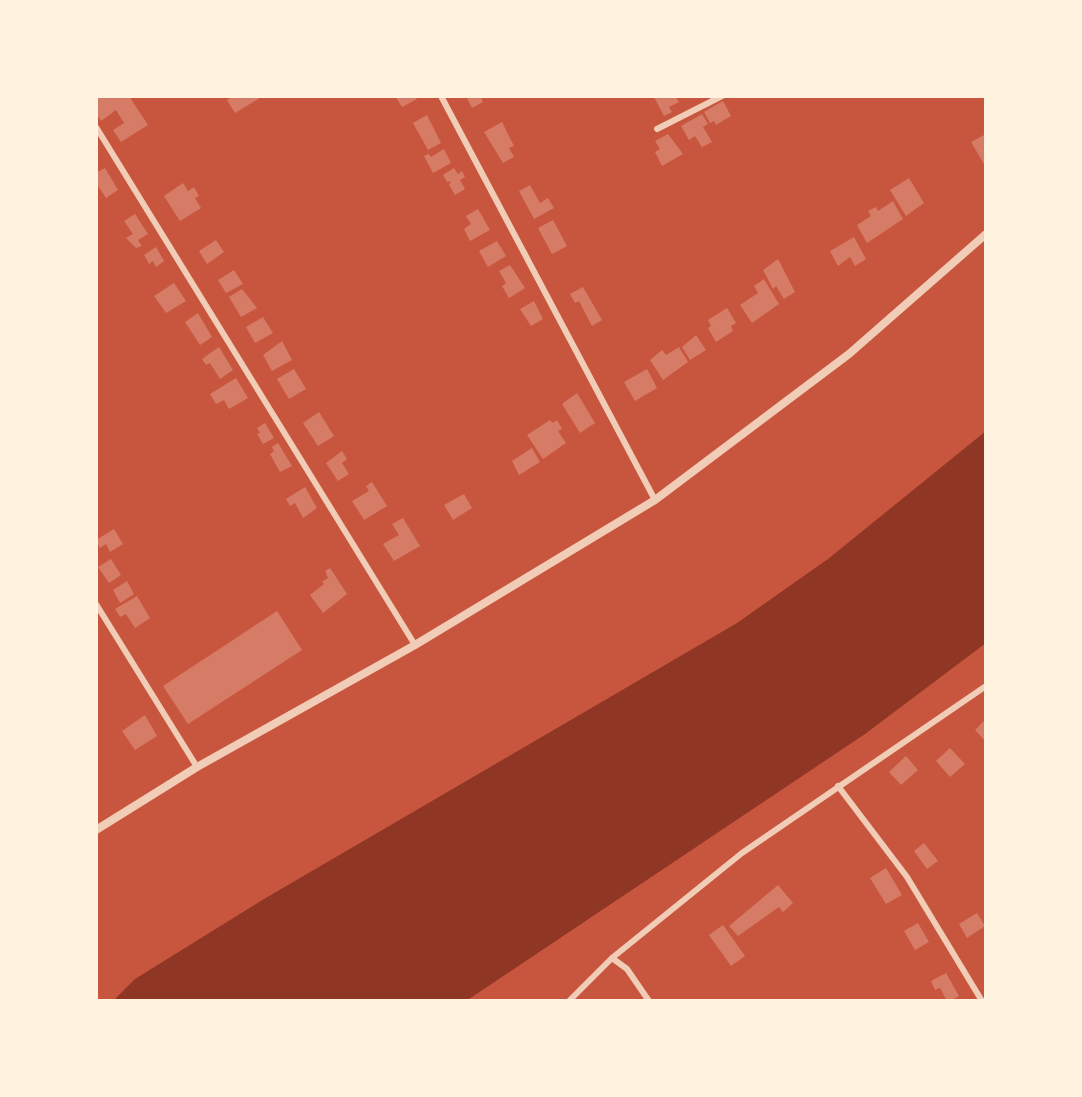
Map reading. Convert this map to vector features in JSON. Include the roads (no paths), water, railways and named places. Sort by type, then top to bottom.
[{"type":"street","points":[[441,96],[655,500]]},
{"type":"street","points":[[657,129],[723,96]]},
{"type":"street","points":[[96,127],[415,645]]},
{"type":"street","points":[[96,830],[197,767],[415,645],[655,500],[849,354],[986,234]]},
{"type":"street","points":[[96,604],[197,767]]},
{"type":"street","points":[[569,1001],[612,958],[742,853],[986,686]]},
{"type":"street","points":[[838,786],[907,877],[982,1001]]},
{"type":"street","points":[[612,958],[627,969],[649,1001]]}]
